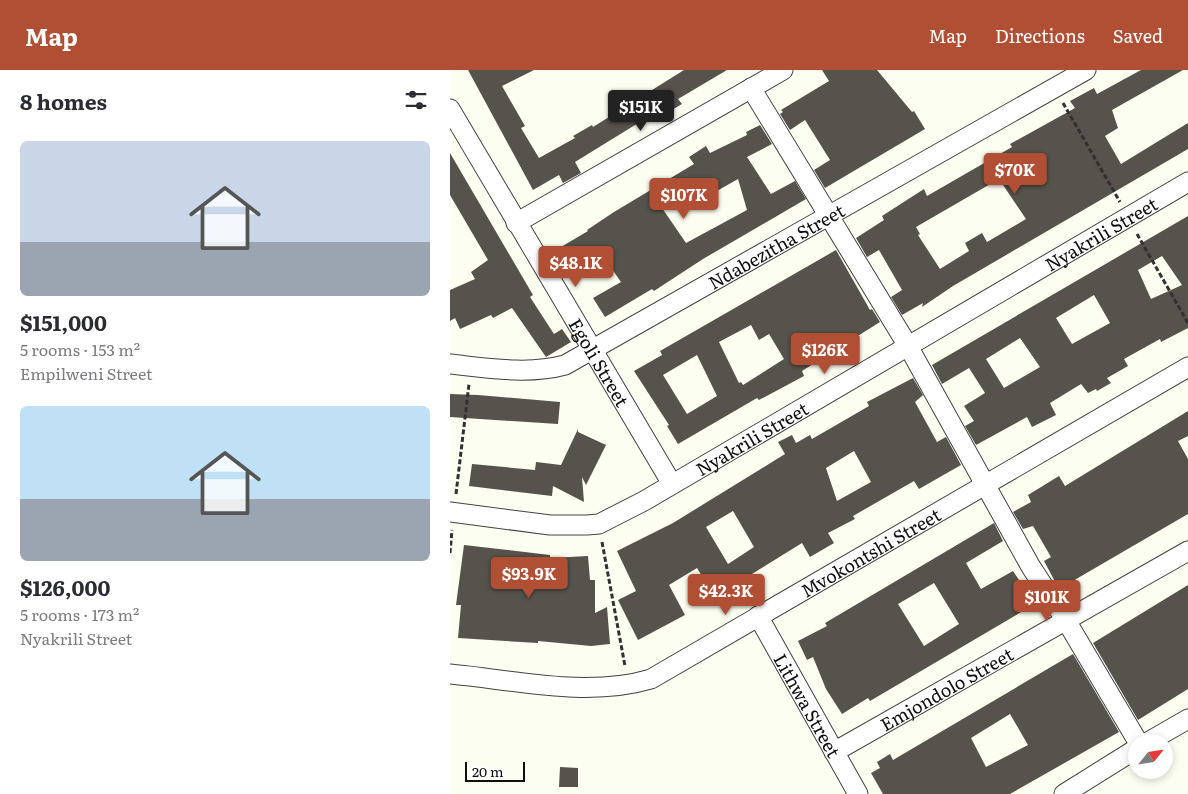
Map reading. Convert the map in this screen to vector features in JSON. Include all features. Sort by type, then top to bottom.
[{"type":"street","points":[[516,223],[783,70]]},
{"type":"street","name":"Ndabezitha Street","points":[[450,364],[518,370],[549,370],[565,365],[1086,70]]},
{"type":"street","points":[[751,88],[908,346],[1031,567],[1067,622],[1133,734]]},
{"type":"street","name":"Egoli Street","points":[[450,109],[672,484]]},
{"type":"street","name":"Nyakrili Street","points":[[452,513],[550,524],[599,524],[672,484],[1188,182]]},
{"type":"street","name":"Mvokontshi Street","points":[[450,674],[570,686],[628,686],[651,679],[1188,367]]},
{"type":"street","name":"Emjondolo Street","points":[[834,752],[1067,622],[1188,551]]},
{"type":"street","name":"Lithwa Street","points":[[758,616],[858,794]]},
{"type":"street","points":[[1162,734],[1188,719]]},
{"type":"street","points":[[1064,794],[1128,755]]},
{"type":"path","points":[[1055,89],[1188,323]]},
{"type":"path","points":[[452,513],[471,366]]},
{"type":"path","points":[[599,524],[628,686]]},
{"type":"building","points":[[468,70],[534,70],[502,86],[525,126],[521,128],[539,158],[575,138],[573,136],[592,125],[593,127],[684,70],[727,70],[678,99],[682,104],[665,114],[661,109],[575,162],[581,173],[563,183],[559,175],[533,190]]},
{"type":"building","points":[[822,70],[877,70],[912,112],[914,111],[925,129],[825,188],[814,170],[830,160],[805,120],[790,130],[780,114],[783,112],[781,110],[829,81]]},
{"type":"building","points":[[1141,70],[1183,70],[1112,110],[1118,128],[1105,136],[1121,164],[1188,123],[1188,149],[953,286],[922,307],[923,303],[902,315],[891,297],[902,290],[879,250],[867,257],[856,238],[884,220],[882,216],[924,189],[927,196],[1012,147],[1010,144],[1075,108],[1070,101],[1094,88],[1097,94]],"holes":[[[999,179],[1026,219],[987,242],[982,233],[965,243],[969,251],[940,269],[918,235],[920,234],[916,227]]]},
{"type":"building","points":[[760,125],[772,144],[747,157],[771,194],[795,181],[806,199],[703,259],[654,291],[652,289],[605,317],[593,298],[621,282],[598,249],[572,264],[561,247],[588,231],[614,212],[694,164],[689,157],[706,146],[710,153],[747,135],[746,132]],"holes":[[[738,179],[747,210],[686,243],[662,208],[704,181],[708,196]]]},
{"type":"building","points":[[450,153],[533,295],[530,297],[554,334],[562,329],[571,342],[546,357],[512,308],[493,318],[491,315],[460,329],[455,318],[450,321],[450,290],[475,279],[471,272],[488,260],[450,195]]},
{"type":"building","points":[[1188,216],[1188,328],[1161,342],[1160,339],[1124,359],[1128,366],[1107,378],[1111,383],[1097,391],[1096,389],[1088,393],[1081,384],[1050,403],[1056,415],[1032,427],[1027,417],[976,445],[965,426],[974,421],[964,406],[985,393],[969,368],[942,384],[932,365]],"holes":[[[1162,256],[1182,285],[1151,299],[1138,270]],[[1094,295],[1110,323],[1072,344],[1056,318]],[[1020,338],[1040,367],[1004,388],[986,359]]]},
{"type":"building","points":[[836,250],[870,310],[872,309],[880,322],[802,371],[804,376],[759,400],[757,398],[678,444],[667,426],[669,425],[634,371],[662,355],[660,351]],"holes":[[[751,325],[759,340],[769,334],[784,359],[743,385],[741,382],[739,383],[719,342]],[[697,355],[717,396],[687,414],[663,375]]]},
{"type":"building","points":[[913,378],[923,395],[915,402],[937,442],[946,437],[961,465],[919,489],[914,481],[853,516],[855,519],[828,533],[834,543],[810,557],[802,543],[715,597],[697,568],[669,585],[685,615],[638,640],[618,600],[636,591],[617,551],[673,523],[785,454],[778,442],[792,435],[796,443],[810,435],[812,439],[869,406],[867,402]],"holes":[[[854,451],[871,482],[837,501],[826,468]],[[733,511],[754,547],[728,564],[706,527]]]},
{"type":"building","points":[[450,394],[560,402],[558,424],[450,417]]},
{"type":"building","points":[[1188,411],[1188,436],[1178,441],[1188,459],[1188,514],[1059,589],[1044,561],[1051,557],[1033,526],[1023,529],[1013,512],[1031,502],[1028,495],[1059,476],[1065,486]]},
{"type":"building","points":[[578,429],[578,432],[606,445],[586,485],[582,477],[584,502],[553,486],[552,496],[469,486],[472,464],[535,470],[536,462],[561,465]]},
{"type":"building","points":[[994,523],[1003,541],[966,563],[981,589],[1013,571],[1023,586],[1028,583],[1040,601],[870,701],[868,698],[842,714],[826,689],[813,657],[807,660],[798,641],[827,626],[825,623]],"holes":[[[934,583],[959,624],[924,646],[898,604]]]},
{"type":"building","points":[[464,545],[550,555],[550,558],[588,556],[590,580],[595,580],[595,613],[607,607],[610,644],[591,646],[538,641],[538,643],[458,638],[461,605],[456,605]]},
{"type":"building","points":[[1188,585],[1188,689],[1138,720],[1093,643]]},
{"type":"building","points":[[1073,654],[1119,732],[1010,794],[883,794],[871,773],[880,768],[877,762],[890,754],[893,760]],"holes":[[[1010,714],[1028,745],[986,767],[971,738]]]},
{"type":"building","points":[[560,767],[578,768],[578,787],[559,787]]}]
